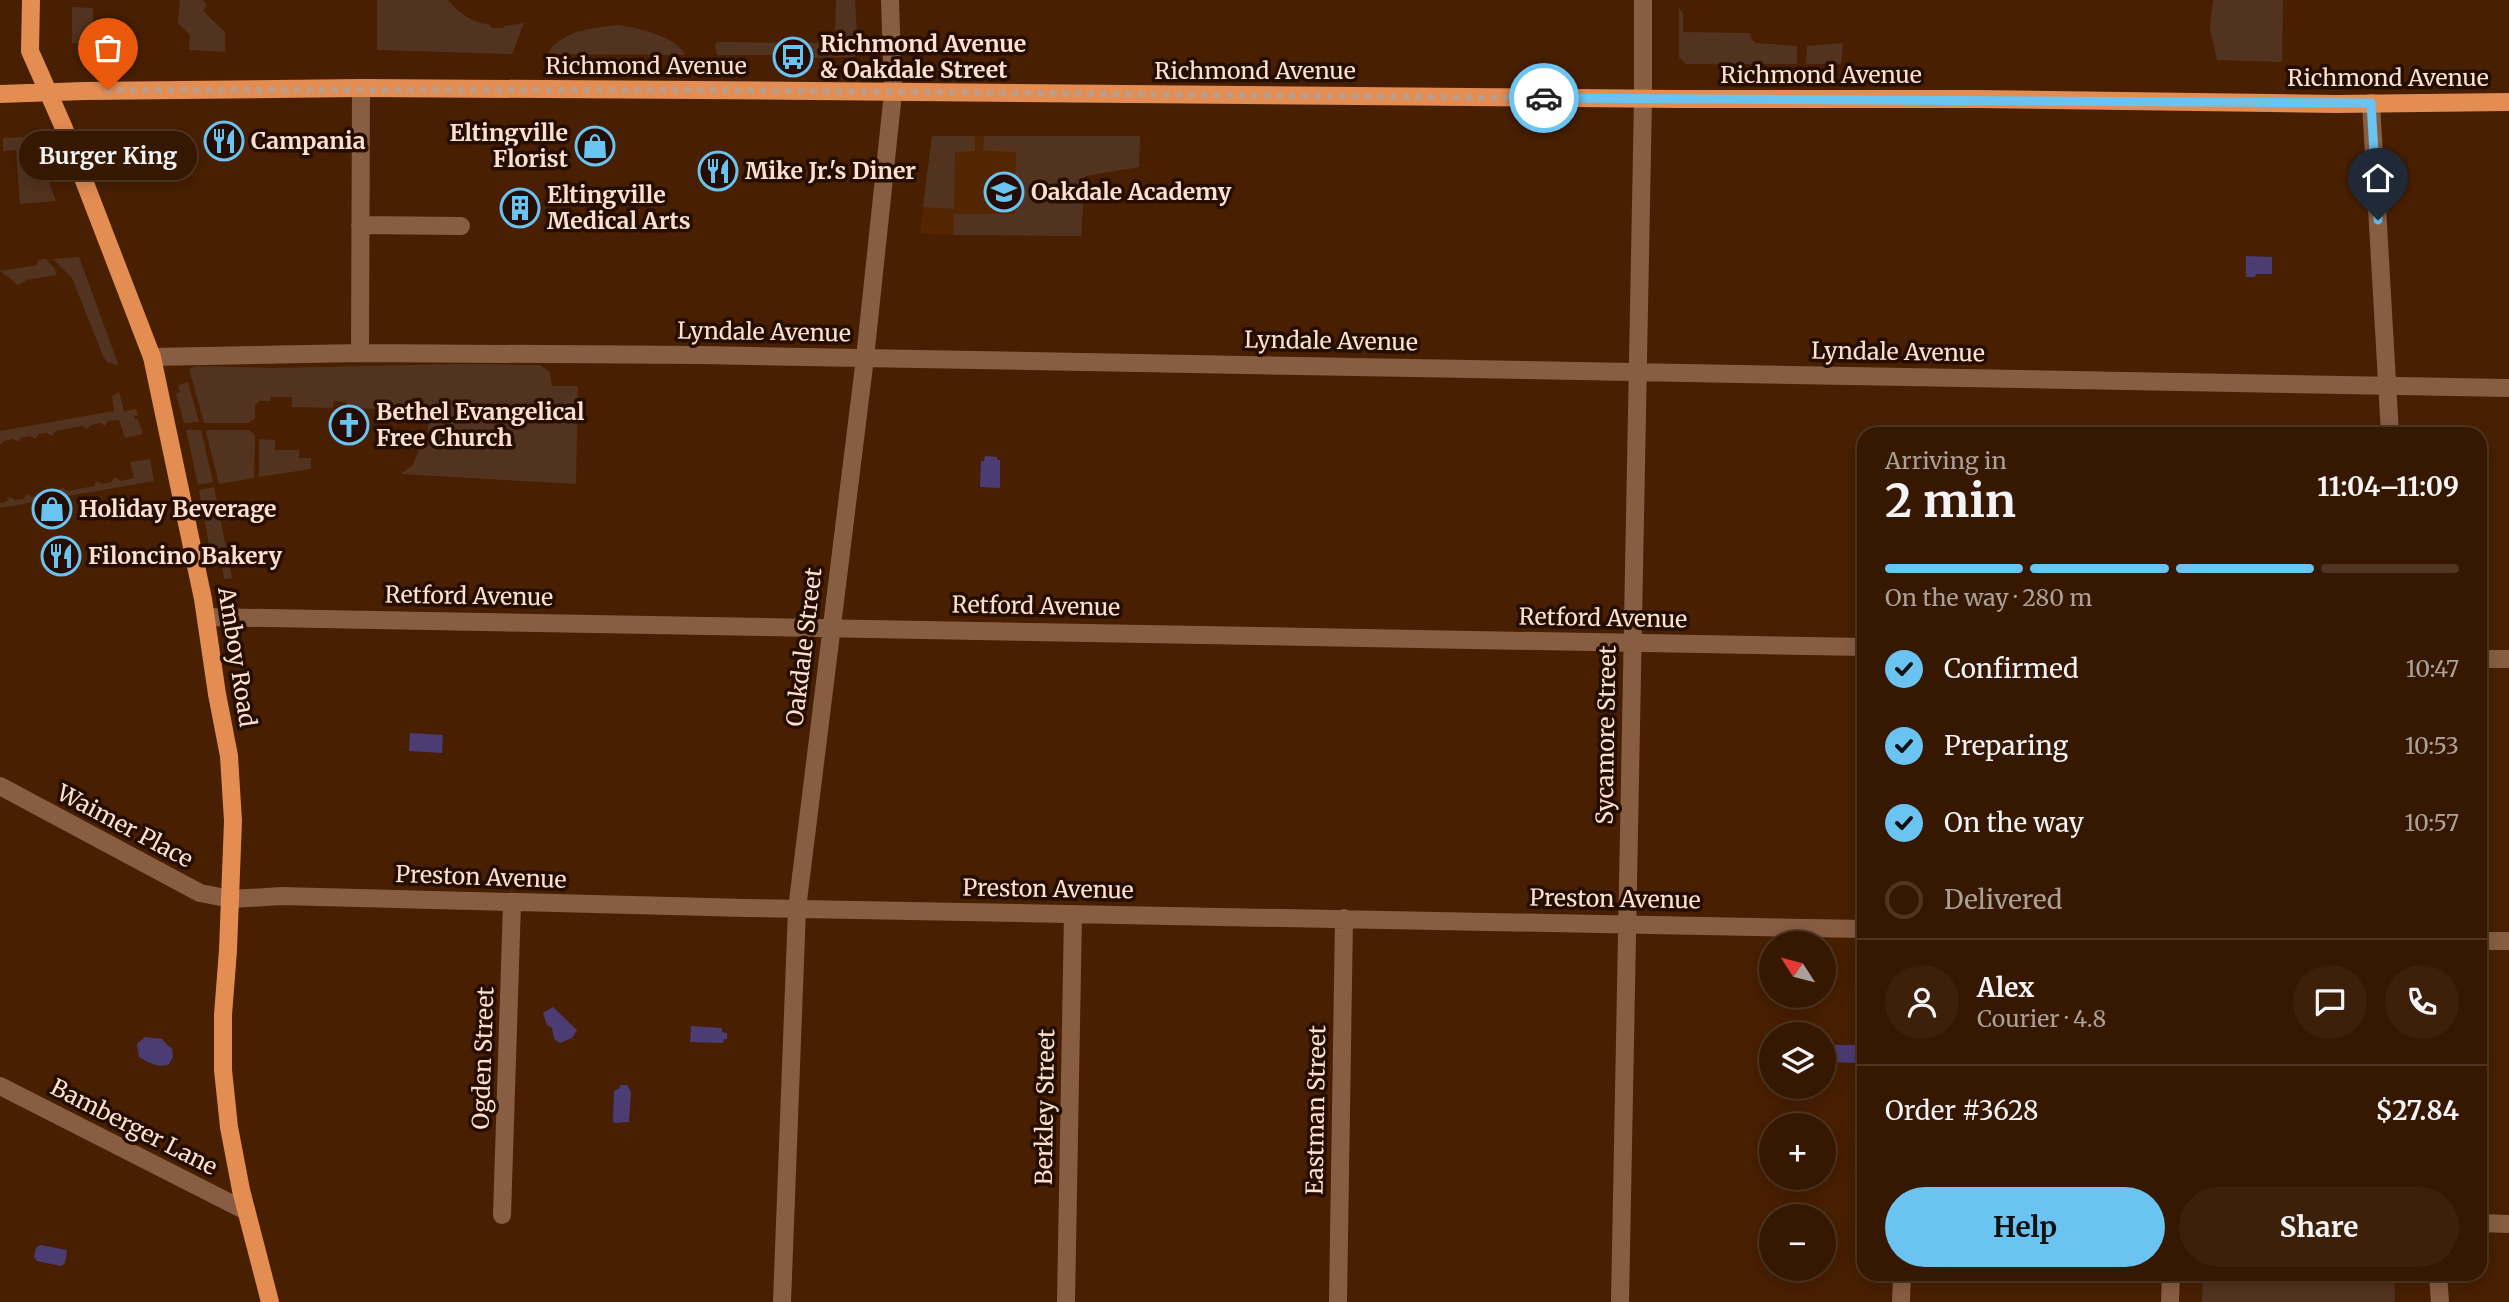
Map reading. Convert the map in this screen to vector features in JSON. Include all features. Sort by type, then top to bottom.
[{"type":"main road","name":"Amboy Road","points":[[31,0],[30,51],[63,126],[152,357],[206,617],[229,756],[233,821],[223,1014],[223,1070],[229,1127],[246,1211],[270,1302]]},
{"type":"main road","name":"Richmond Avenue","points":[[0,94],[361,89],[2509,103]]},
{"type":"street","name":"Oakdale Street","points":[[782,1302],[797,909],[865,358],[893,93],[890,0]]},
{"type":"street","name":"Sycamore Street","points":[[1620,1302],[1643,0]]},
{"type":"street","points":[[360,353],[361,89]]},
{"type":"street","points":[[2371,103],[2390,427]]},
{"type":"street","points":[[360,225],[461,226]]},
{"type":"street","name":"Lyndale Avenue","points":[[152,357],[360,353],[865,358],[2509,388]]},
{"type":"street","name":"Retford Avenue","points":[[206,617],[1857,647]]},
{"type":"street","points":[[2487,659],[2509,659]]},
{"type":"street","name":"Waimer Place","points":[[0,786],[201,893],[231,898]]},
{"type":"street","name":"Preston Avenue","points":[[231,898],[282,896],[797,909],[1857,929]]},
{"type":"street","name":"Ogden Street","points":[[502,1215],[512,903]]},
{"type":"street","name":"Berkley Street","points":[[1066,1302],[1073,914]]},
{"type":"street","name":"Eastman Street","points":[[1338,1302],[1344,918]]},
{"type":"street","points":[[2487,941],[2509,941]]},
{"type":"street","name":"Bamberger Lane","points":[[0,1086],[246,1211]]},
{"type":"street","points":[[2487,1223],[2509,1224]]},
{"type":"street","points":[[1901,1302],[1902,1281]]},
{"type":"street","points":[[2170,1302],[2171,1281]]},
{"type":"street","points":[[2438,1281],[2440,1302]]},
{"type":"shaded area","points":[[180,0],[203,0],[207,5],[203,11],[225,32],[225,52],[189,50],[190,35],[178,23]]},
{"type":"shaded area","points":[[377,0],[448,0],[467,17],[490,25],[491,28],[524,23],[512,54],[377,50]]},
{"type":"shaded area","points":[[836,0],[855,0],[858,52],[854,57],[807,58],[804,56],[804,50],[783,50],[783,55],[717,55],[717,42],[835,43]]},
{"type":"shaded area","points":[[2213,0],[2283,0],[2282,62],[2217,60],[2210,28]]},
{"type":"shaded area","points":[[72,7],[93,8],[93,44],[72,43]]},
{"type":"shaded area","points":[[1679,8],[1683,13],[1683,32],[1750,33],[1756,43],[1797,46],[1797,64],[1686,64],[1679,57]]},
{"type":"shaded area","points":[[618,25],[665,38],[685,55],[548,54],[560,40],[568,36],[589,29]]},
{"type":"shaded area","points":[[1843,43],[1841,64],[1806,64],[1807,46]]},
{"type":"shaded area","name":"Oakdale Academy","points":[[932,136],[1140,136],[1139,167],[1085,176],[1081,236],[920,234]]},
{"type":"shaded area","points":[[932,136],[975,136],[975,151],[955,152],[954,209],[923,207]]},
{"type":"shaded area","points":[[984,136],[1140,136],[1139,167],[1085,176],[1081,236],[953,235],[954,214],[1015,214],[1016,152],[983,151]]},
{"type":"shaded area","points":[[23,137],[34,148],[56,201],[20,204],[16,150],[3,151],[3,138]]},
{"type":"shaded area","points":[[2246,256],[2272,257],[2272,274],[2246,277]]},
{"type":"shaded area","points":[[79,257],[119,366],[107,362],[103,356],[72,278],[53,259]]},
{"type":"shaded area","points":[[46,259],[55,269],[56,275],[27,280],[18,285],[0,271],[37,265],[38,260]]},
{"type":"shaded area","points":[[540,365],[550,372],[552,386],[578,386],[576,484],[400,474],[412,466],[421,445],[428,445],[428,410],[346,408],[346,402],[334,401],[333,408],[292,407],[292,397],[271,397],[270,401],[260,401],[255,405],[255,419],[248,423],[204,423],[189,369],[197,366],[271,368]]},
{"type":"shaded area","points":[[188,382],[199,422],[184,423],[176,394],[180,392],[178,385]]},
{"type":"shaded area","points":[[119,392],[124,411],[136,409],[138,415],[134,416],[138,419],[143,434],[125,438],[119,420],[108,421],[105,426],[100,423],[87,429],[82,426],[56,431],[52,436],[47,433],[39,434],[35,439],[30,436],[21,438],[18,442],[13,439],[0,445],[0,431],[114,411],[112,396]]},
{"type":"shaded area","points":[[186,430],[201,430],[213,482],[198,485]]},
{"type":"shaded area","points":[[249,430],[255,435],[254,478],[219,484],[206,432]]},
{"type":"shaded area","points":[[259,439],[275,440],[275,450],[299,450],[299,458],[311,458],[311,469],[259,477]]},
{"type":"shaded area","points":[[985,456],[997,457],[997,460],[1000,460],[1000,488],[980,487],[981,461],[984,461]]},
{"type":"shaded area","points":[[150,459],[154,481],[0,508],[0,503],[6,502],[10,497],[15,500],[23,499],[27,494],[32,497],[41,495],[45,490],[50,494],[59,492],[62,487],[67,491],[94,486],[97,481],[102,484],[111,482],[115,477],[120,481],[134,478],[130,462]]},
{"type":"shaded area","points":[[214,487],[232,578],[224,579],[219,550],[210,551],[199,490]]},
{"type":"shaded area","points":[[410,733],[443,735],[442,753],[409,751]]},
{"type":"shaded area","points":[[553,1007],[577,1030],[572,1038],[560,1043],[554,1039],[552,1028],[547,1025],[543,1013]]},
{"type":"shaded area","points":[[691,1026],[722,1028],[722,1032],[727,1033],[727,1039],[724,1039],[723,1043],[690,1042]]},
{"type":"shaded area","points":[[145,1037],[162,1039],[172,1048],[173,1057],[169,1064],[157,1065],[139,1057],[137,1044]]},
{"type":"shaded area","points":[[1836,1045],[1857,1045],[1857,1063],[1836,1062]]},
{"type":"shaded area","points":[[620,1085],[627,1085],[631,1092],[629,1122],[614,1123],[614,1091],[620,1088]]},
{"type":"shaded area","points":[[40,1245],[67,1250],[65,1263],[61,1266],[37,1261],[34,1257],[36,1248]]},
{"type":"shaded area","points":[[2203,1281],[2394,1281],[2395,1302],[2202,1302]]},
{"type":"way so far","points":[[108,90],[698,90],[1544,98]]},
{"type":"place","name":"Richmond Avenue & Oakdale Street","points":[[793,57]]},
{"type":"place","name":"Burger King","points":[[108,90]]},
{"type":"place","name":"Campania","points":[[224,141]]},
{"type":"place","name":"Eltingville Florist","points":[[595,146]]},
{"type":"place","name":"Mike Jr.'s Diner","points":[[718,171]]},
{"type":"place","name":"Oakdale Academy","points":[[1004,192]]},
{"type":"place","name":"Eltingville Medical Arts","points":[[520,208]]},
{"type":"place","name":"Bethel Evangelical Free Church","points":[[349,425]]},
{"type":"place","name":"Holiday Beverage","points":[[52,509]]},
{"type":"place","name":"Filoncino Bakery","points":[[61,556]]},
{"type":"route","points":[[1544,98],[2371,103],[2378,220]]}]
